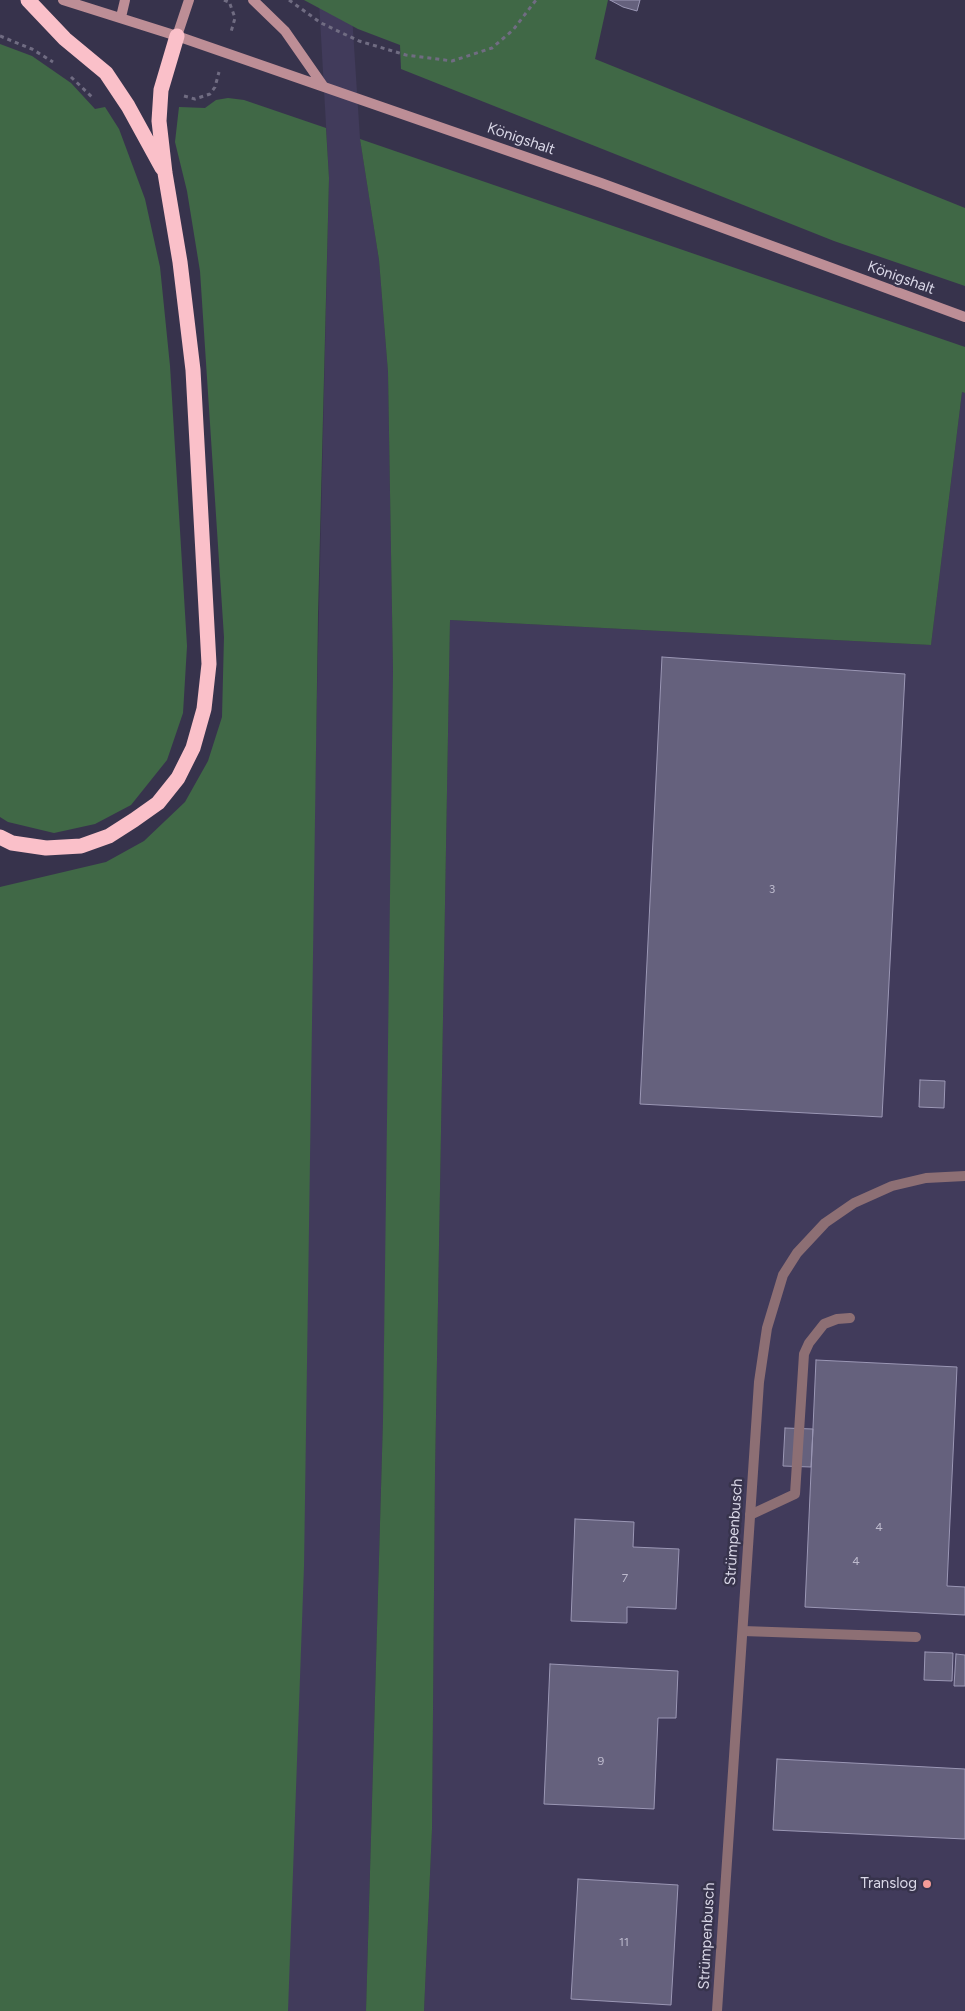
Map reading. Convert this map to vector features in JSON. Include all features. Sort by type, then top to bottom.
[{"type":"highway","points":[[28,0],[65,39],[88,56],[106,73],[128,106],[165,173]]},
{"type":"highway","points":[[0,837],[12,843],[46,848],[81,846],[109,836],[158,803],[178,778],[193,748],[204,709],[209,664],[193,370],[180,262],[165,173],[159,121],[161,90],[178,36]]},
{"type":"main road","name":"Königshalt","points":[[64,0],[178,36],[601,183],[965,317]]},
{"type":"main road","points":[[121,17],[125,0]]},
{"type":"main road","points":[[178,36],[189,0]]},
{"type":"main road","points":[[253,0],[285,31],[324,87]]},
{"type":"street","name":"Strümpenbusch","points":[[717,2011],[759,1382],[767,1328],[783,1275],[796,1252],[825,1223],[845,1208],[866,1197],[912,1181],[965,1176]]},
{"type":"street","points":[[750,1515],[795,1494],[804,1354],[809,1343],[824,1324],[837,1319],[850,1318]]},
{"type":"street","points":[[743,1630],[916,1637]]},
{"type":"path","points":[[224,0],[230,4],[234,18]]},
{"type":"path","points":[[230,4],[235,0]]},
{"type":"path","points":[[289,0],[321,23],[359,41],[406,56],[452,62],[492,48],[502,40],[536,0]]},
{"type":"path","points":[[0,36],[32,49],[55,63]]},
{"type":"path","points":[[66,73],[95,100]]},
{"type":"path","points":[[184,97],[195,99],[210,94],[215,87]]},
{"type":"shaded area","points":[[319,0],[351,0],[360,139],[379,260],[388,372],[393,671],[390,1037],[383,1419],[366,2011],[288,2011],[287,1993],[329,178]]},
{"type":"shaded area","points":[[962,392],[965,393],[965,2011],[424,2011],[432,1829],[435,1472],[450,620],[931,645]]},
{"type":"green space","points":[[304,0],[608,0],[595,59],[965,208],[965,286],[834,241],[401,69],[400,45],[358,29]]},
{"type":"green space","points":[[0,44],[32,56],[71,83],[95,109],[105,107],[119,129],[145,199],[160,267],[170,366],[187,646],[183,713],[167,760],[131,805],[95,824],[54,833],[8,822],[0,817]]},
{"type":"green space","points":[[228,98],[244,100],[326,128],[329,178],[318,614],[304,1566],[288,2011],[0,2011],[0,887],[106,862],[144,841],[185,802],[208,761],[222,717],[224,637],[200,271],[187,191],[175,142],[179,107],[205,108],[216,100]]},
{"type":"green space","points":[[360,139],[965,347],[965,393],[962,392],[931,645],[450,620],[435,1472],[432,1829],[424,2011],[366,2011],[383,1419],[393,671],[388,372],[379,260]]},
{"type":"building","points":[[610,0],[640,0],[637,11],[623,7]]},
{"type":"building","points":[[662,657],[905,674],[882,1117],[640,1104]]},
{"type":"building","points":[[920,1080],[945,1081],[944,1108],[919,1107]]},
{"type":"building","points":[[816,1360],[957,1367],[947,1586],[965,1587],[965,1615],[805,1607]]},
{"type":"building","points":[[785,1428],[813,1429],[811,1467],[783,1466]]},
{"type":"building","points":[[575,1519],[634,1522],[633,1547],[679,1549],[676,1609],[627,1607],[627,1623],[571,1621]]},
{"type":"building","points":[[925,1652],[953,1653],[952,1681],[924,1680]]},
{"type":"building","points":[[956,1654],[965,1655],[965,1686],[954,1686]]},
{"type":"building","points":[[550,1664],[678,1671],[676,1718],[658,1718],[654,1809],[544,1804]]},
{"type":"building","points":[[777,1759],[965,1769],[965,1839],[773,1830]]},
{"type":"building","points":[[578,1879],[678,1885],[671,2005],[571,1999]]},
{"type":"place","name":"Translog","points":[[927,1884]]}]
